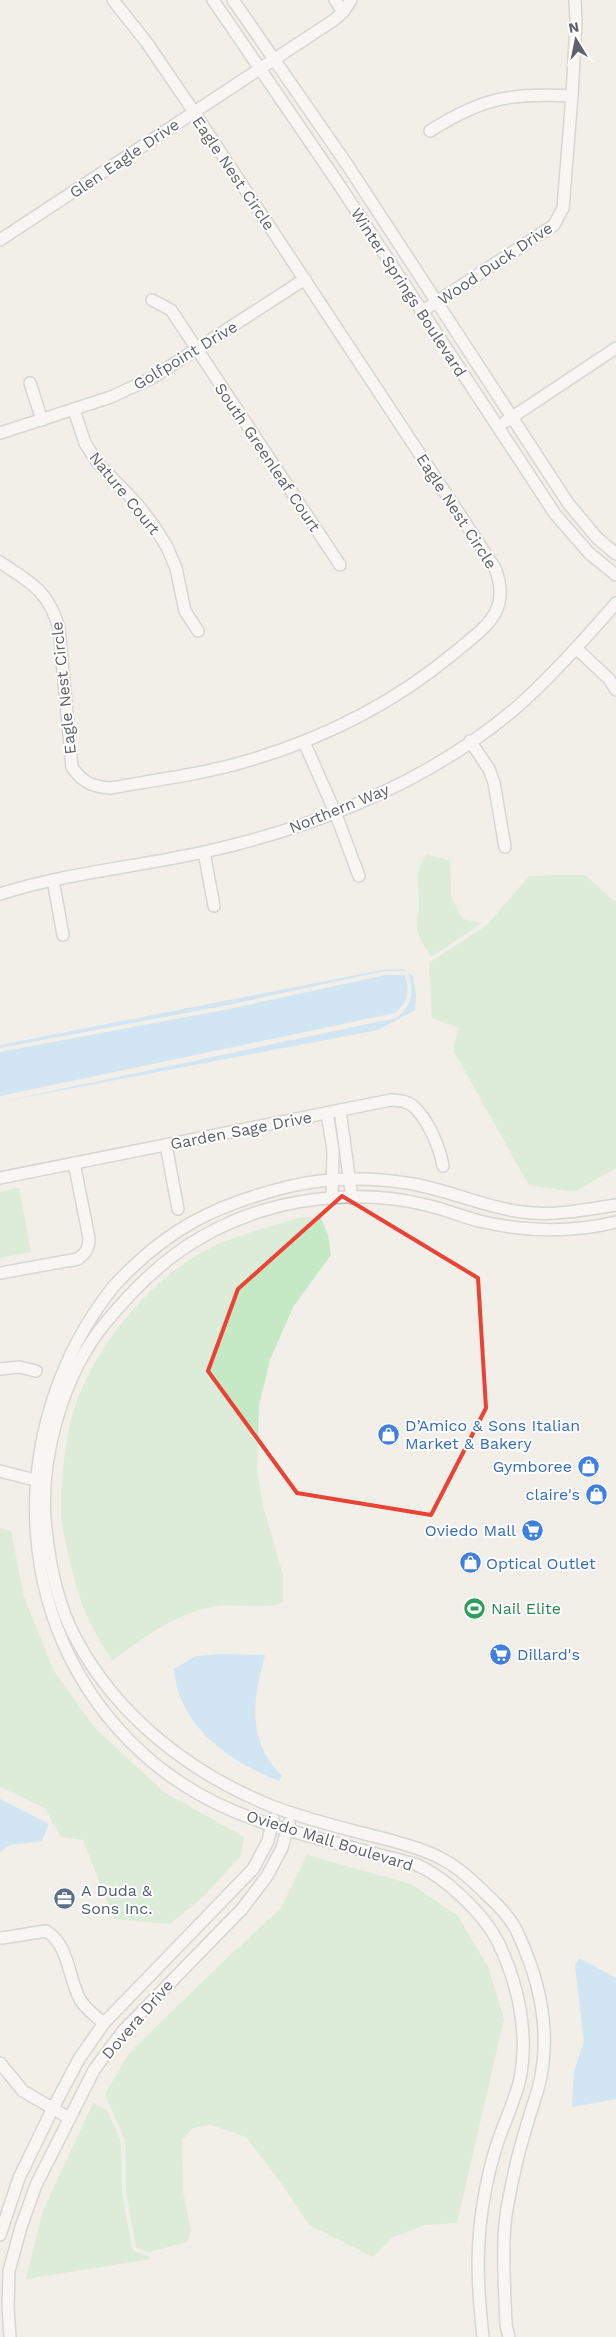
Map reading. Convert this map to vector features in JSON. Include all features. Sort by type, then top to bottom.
[{"type":"street","name":"Eagle Nest Circle","points":[[0,562],[35,586],[46,598],[53,610],[58,628],[72,768],[87,783],[96,787],[110,788],[198,772],[247,761],[304,742],[407,689],[440,665],[486,626],[495,616],[500,604],[502,592],[495,568],[194,112],[146,43],[113,0]]},
{"type":"street","name":"Winter Springs Boulevard","points":[[213,0],[338,183],[555,514],[589,553],[616,575]]},
{"type":"street","name":"Winter Springs Boulevard","points":[[233,0],[272,60],[348,166],[568,503],[597,538],[616,554]]},
{"type":"street","points":[[335,0],[343,12]]},
{"type":"street","points":[[272,60],[334,20],[343,12],[351,0]]},
{"type":"street","name":"Wood Duck Drive","points":[[421,312],[554,225],[560,218],[564,208],[572,96],[576,23],[575,0]]},
{"type":"street","name":"Glen Eagle Drive","points":[[0,240],[272,60]]},
{"type":"street","points":[[430,131],[459,113],[480,104],[503,98],[536,94],[572,96]]},
{"type":"street","name":"Golfpoint Drive","points":[[0,433],[74,410],[134,387],[196,350],[305,279]]},
{"type":"street","name":"South Greenleaf Court","points":[[152,300],[171,310],[340,565]]},
{"type":"street","points":[[497,427],[616,348]]},
{"type":"street","points":[[30,383],[42,420]]},
{"type":"street","name":"Nature Court","points":[[74,410],[85,443],[97,462],[138,505],[163,540],[176,568],[185,611],[198,631]]},
{"type":"street","name":"Northern Way","points":[[0,894],[53,880],[204,852],[301,825],[383,792],[424,770],[470,741],[516,708],[577,649],[616,603]]},
{"type":"street","points":[[577,649],[609,679],[616,690]]},
{"type":"street","points":[[470,741],[488,769],[494,783],[505,847]]},
{"type":"street","points":[[304,742],[335,812],[359,876]]},
{"type":"street","points":[[204,852],[214,906]]},
{"type":"street","points":[[53,880],[63,935]]},
{"type":"street","name":"Garden Sage Drive","points":[[0,1178],[391,1100],[406,1102],[414,1106],[436,1140],[443,1166]]},
{"type":"street","points":[[340,1110],[352,1198]]},
{"type":"street","points":[[326,1113],[333,1150],[332,1199]]},
{"type":"street","points":[[166,1145],[178,1209]]},
{"type":"street","points":[[333,1150],[346,1149]]},
{"type":"street","points":[[0,1274],[78,1258],[85,1254],[89,1246],[89,1238],[74,1163]]},
{"type":"street","name":"Oviedo Mall Boulevard","points":[[483,2337],[477,2276],[477,2240],[496,2148],[520,2079],[523,2051],[522,2020],[516,1988],[498,1943],[488,1925],[461,1894],[420,1866],[272,1825],[209,1800],[160,1768],[122,1736],[89,1695],[67,1661],[57,1638],[37,1576],[30,1532],[28,1478],[37,1426],[61,1360],[80,1328],[129,1270],[192,1222],[234,1204],[294,1186],[332,1180],[414,1184],[495,1206],[532,1213],[582,1211],[616,1205]]},
{"type":"street","name":"Oviedo Mall Boulevard","points":[[509,2337],[506,2325],[504,2237],[515,2169],[525,2126],[539,2085],[545,2026],[534,1973],[518,1932],[503,1910],[466,1876],[441,1858],[413,1847],[276,1808],[209,1777],[170,1750],[139,1724],[103,1682],[73,1635],[58,1591],[49,1556],[44,1514],[44,1482],[51,1441],[66,1393],[83,1355],[102,1327],[135,1289],[172,1255],[212,1232],[260,1212],[298,1202],[352,1198],[388,1199],[424,1204],[475,1220],[510,1227],[546,1231],[589,1228],[616,1222]]},
{"type":"street","points":[[0,1368],[19,1367],[36,1372]]},
{"type":"street","points":[[0,1471],[44,1482]]},
{"type":"street","name":"Dovera Drive","points":[[0,2235],[20,2178],[53,2108],[79,2059],[104,2023],[253,1869],[268,1841],[276,1808]]},
{"type":"street","name":"Dovera Drive","points":[[10,2337],[8,2307],[10,2271],[21,2226],[36,2185],[94,2070],[123,2031],[242,1908],[268,1876],[282,1848],[292,1813]]},
{"type":"street","points":[[488,1925],[503,1910]]},
{"type":"street","points":[[2,1938],[46,1931],[52,1935],[60,1945],[81,2001],[104,2023]]},
{"type":"street","points":[[498,1943],[518,1932]]},
{"type":"street","points":[[0,2063],[4,2078],[69,2118]]},
{"type":"highlighted area","points":[[342,1196],[478,1278],[486,1408],[431,1515],[297,1493],[208,1371],[238,1289]]},
{"type":"green space","points":[[426,855],[450,860],[451,897],[463,919],[482,923],[431,957],[420,938],[417,925],[419,873],[422,861]]},
{"type":"green space","points":[[585,875],[616,901],[616,1168],[574,1192],[529,1185],[453,1050],[459,1028],[432,1018],[429,963],[487,925],[529,876]]},
{"type":"green space","points":[[19,1188],[31,1252],[0,1258],[0,1192]]},
{"type":"green space","points":[[302,1217],[321,1218],[328,1235],[331,1255],[293,1307],[270,1360],[259,1405],[257,1469],[263,1506],[283,1575],[283,1602],[269,1606],[218,1606],[203,1609],[162,1627],[112,1661],[81,1602],[62,1523],[61,1496],[66,1448],[71,1419],[84,1385],[95,1362],[126,1318],[163,1280],[183,1264],[227,1241]]},
{"type":"green space","points":[[0,1528],[11,1531],[24,1597],[54,1671],[94,1727],[164,1792],[244,1837],[241,1856],[203,1897],[170,1924],[114,1919],[83,1840],[61,1837],[45,1808],[0,1787]]},
{"type":"green space","points":[[307,1855],[411,1884],[457,1915],[488,1967],[504,2019],[457,2223],[425,2225],[393,2237],[373,2257],[309,2225],[281,2183],[246,2137],[211,2125],[193,2128],[182,2140],[183,2191],[191,2231],[187,2242],[149,2252],[136,2248],[126,2191],[125,2141],[105,2094],[130,2052],[281,1908]]},
{"type":"green space","points":[[93,2103],[107,2110],[121,2142],[122,2192],[132,2248],[135,2252],[149,2256],[150,2259],[26,2279],[43,2211]]},
{"type":"water","points":[[403,969],[406,971],[385,971],[228,1005],[0,1048],[0,1045],[382,970]]},
{"type":"water","points":[[408,973],[413,976],[416,995],[415,1010],[378,1030],[0,1102],[396,1018],[406,1008],[411,998]]},
{"type":"water","points":[[386,975],[405,975],[407,981],[407,996],[403,1005],[395,1013],[0,1096],[0,1052],[229,1009]]},
{"type":"water","points":[[222,1654],[265,1655],[258,1688],[256,1718],[262,1748],[270,1762],[282,1776],[279,1781],[242,1763],[225,1752],[196,1724],[185,1708],[178,1689],[174,1669],[196,1656]]},
{"type":"water","points":[[0,1799],[49,1824],[42,1841],[10,1845],[0,1852]]},
{"type":"water","points":[[579,1958],[616,1978],[616,2099],[572,2107],[574,2071],[584,2042],[575,1966]]},
{"type":"place","name":"D’Amico & Sons Italian Market & Bakery","points":[[389,1434]]},
{"type":"place","name":"Gymboree","points":[[588,1466]]},
{"type":"place","name":"claire's","points":[[596,1494]]},
{"type":"place","name":"Oviedo Mall","points":[[532,1530]]},
{"type":"place","name":"Optical Outlet","points":[[470,1563]]},
{"type":"place","name":"Nail Elite","points":[[475,1608]]},
{"type":"place","name":"Dillard's","points":[[501,1654]]},
{"type":"place","name":"A Duda & Sons Inc.","points":[[65,1899]]}]
